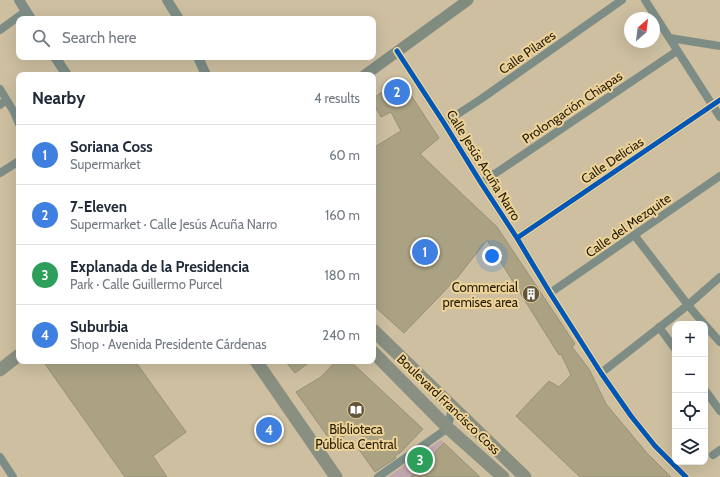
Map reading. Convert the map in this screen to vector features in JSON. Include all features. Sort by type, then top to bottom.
[{"type":"main road","points":[[369,72],[468,0]]},
{"type":"main road","name":"Boulevard Francisco Coss","points":[[376,333],[525,477]]},
{"type":"main road","points":[[376,344],[390,354],[399,356]]},
{"type":"main road","name":"Boulevard Francisco Coss","points":[[376,355],[448,428],[503,477]]},
{"type":"main road","points":[[0,370],[16,357]]},
{"type":"main road","points":[[258,364],[336,477]]},
{"type":"main road","points":[[391,370],[394,366],[400,365],[431,387]]},
{"type":"street","points":[[19,0],[26,15]]},
{"type":"street","points":[[167,0],[177,16]]},
{"type":"street","name":"Calle Pilares","points":[[444,122],[481,99],[622,0]]},
{"type":"street","points":[[645,0],[720,117]]},
{"type":"street","points":[[0,30],[16,21]]},
{"type":"street","points":[[670,38],[720,46]]},
{"type":"street","name":"Calle Jesús Acuña Narro","points":[[397,51],[444,122],[601,373],[631,416],[655,446],[686,477]]},
{"type":"street","name":"Prolongación Chiapas","points":[[481,183],[677,51]]},
{"type":"street","points":[[57,60],[65,72]]},
{"type":"street","points":[[199,60],[205,72]]},
{"type":"street","points":[[0,89],[3,103],[14,112],[16,117]]},
{"type":"street","name":"Calle Delicias","points":[[517,238],[720,100]]},
{"type":"street","points":[[0,173],[16,162]]},
{"type":"street","name":"Calle del Mezquite","points":[[550,293],[635,236],[720,176]]},
{"type":"street","points":[[635,236],[688,305],[702,321]]},
{"type":"street","points":[[601,373],[688,305],[720,277]]},
{"type":"street","points":[[659,327],[672,345]]},
{"type":"street","points":[[708,328],[720,342]]},
{"type":"street","points":[[707,393],[720,411]]},
{"type":"street","points":[[378,477],[448,428],[452,407]]},
{"type":"street","points":[[713,455],[720,450]]},
{"type":"street","points":[[0,457],[13,477]]},
{"type":"shaded area","points":[[441,440],[444,443],[411,477],[388,477]]},
{"type":"building","points":[[401,80],[439,138],[420,154],[497,227],[575,344],[572,347],[589,369],[606,404],[646,452],[671,477],[580,477],[516,416],[549,381],[559,387],[571,375],[561,354],[559,355],[487,240],[457,278],[404,333],[376,308],[376,146],[401,131],[391,112],[381,117],[376,108],[376,96]]},
{"type":"building","points":[[45,364],[137,364],[186,432],[153,456],[167,477],[125,477]]},
{"type":"building","points":[[288,364],[307,364],[295,373]]},
{"type":"building","name":"Biblioteca Pública Central","points":[[333,364],[353,364],[423,429],[401,452],[395,456],[396,458],[375,472],[358,448],[366,442],[356,428],[333,444],[296,392],[321,377]]},
{"type":"building","points":[[444,443],[480,477],[411,477]]},
{"type":"cycle path","points":[[397,51],[517,238],[601,373],[631,416],[655,446],[686,477]]},
{"type":"cycle path","points":[[517,238],[720,100]]},
{"type":"place","name":"7-Eleven","points":[[397,92]]},
{"type":"place","name":"Soriana Coss","points":[[425,252]]},
{"type":"place","name":"Commercial premises area","points":[[531,294]]},
{"type":"place","name":"Biblioteca Pública Central","points":[[356,410]]},
{"type":"place","name":"Suburbia","points":[[269,430]]},
{"type":"place","name":"Explanada de la Presidencia","points":[[420,460]]}]
